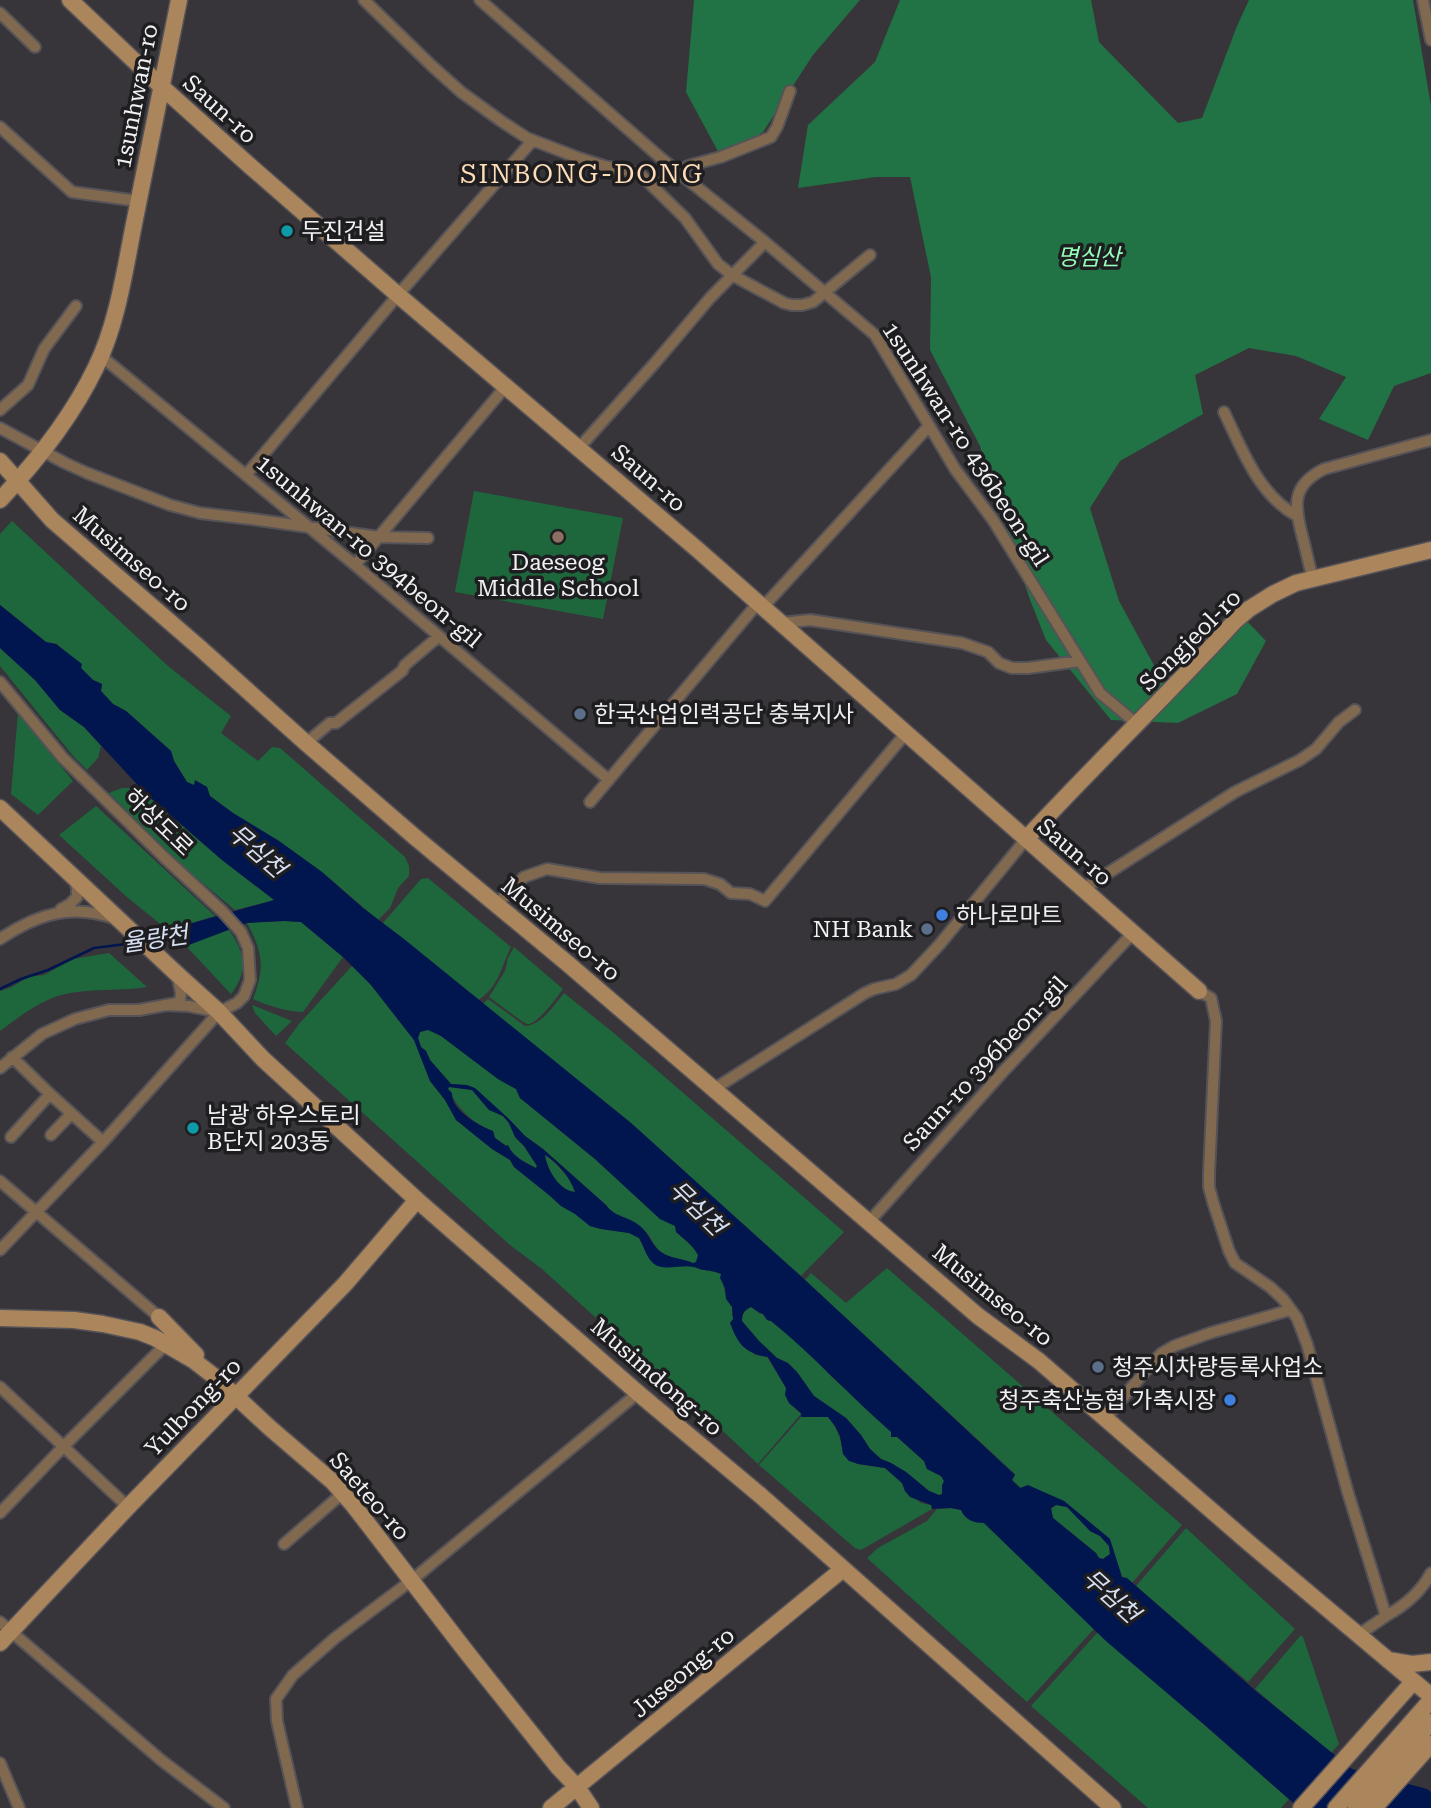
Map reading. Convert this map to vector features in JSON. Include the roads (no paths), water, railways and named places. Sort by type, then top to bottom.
[{"type":"street","name":"Saun-ro","points":[[70,0],[163,88],[398,295],[761,605],[1199,991]]},
{"type":"street","name":"1sunhwan-ro","points":[[9,490],[65,423],[85,389],[108,336],[163,88],[178,0]]},
{"type":"street","points":[[364,0],[461,92],[501,121],[533,140],[579,158],[642,176],[685,218],[718,264],[760,291],[792,305],[813,302],[870,255]]},
{"type":"street","name":"1sunhwan-ro 436beon-gil","points":[[480,0],[677,171],[875,335],[955,469],[993,520],[1100,693],[1137,724]]},
{"type":"street","points":[[1423,0],[1431,40]]},
{"type":"street","points":[[0,13],[36,47]]},
{"type":"street","points":[[649,183],[771,137],[790,91]]},
{"type":"street","name":"1sunhwan-ro","points":[[0,127],[72,192],[138,201]]},
{"type":"street","points":[[246,475],[533,140]]},
{"type":"street","points":[[579,448],[732,275],[765,242]]},
{"type":"street","points":[[0,410],[28,385],[44,349],[76,306]]},
{"type":"street","name":"1sunhwan-ro 394beon-gil","points":[[101,356],[355,565],[609,780]]},
{"type":"street","points":[[355,565],[506,386]]},
{"type":"street","points":[[1224,412],[1257,479],[1281,506],[1297,516]]},
{"type":"street","points":[[590,802],[761,605],[929,426]]},
{"type":"street","points":[[0,428],[87,473],[170,505],[200,513],[379,537],[428,538]]},
{"type":"street","points":[[1313,579],[1297,516],[1297,502],[1303,484],[1311,475],[1324,469],[1431,440]]},
{"type":"street","name":"Musimseo-ro","points":[[0,461],[9,490],[61,528],[415,838],[497,904],[978,1316],[1039,1362],[1426,1690]]},
{"type":"street","name":"Songjeol-ro","points":[[1026,839],[1248,609],[1296,583],[1431,550]]},
{"type":"street","points":[[781,623],[810,620],[962,643],[988,652],[999,663],[1012,668],[1080,660]]},
{"type":"street","points":[[306,743],[402,671],[405,665],[438,637]]},
{"type":"street","name":"하상도로","points":[[0,682],[64,758],[241,932],[248,948],[250,980],[244,996],[237,1003],[219,1012]]},
{"type":"street","points":[[1083,889],[1234,792],[1300,760],[1316,749],[1339,722],[1355,710]]},
{"type":"street","points":[[497,904],[524,877],[547,869],[600,878],[704,879],[720,884],[731,893],[750,894],[765,901],[906,733]]},
{"type":"street","points":[[0,808],[121,921]]},
{"type":"street","points":[[714,1089],[865,993],[896,984],[911,975],[940,944],[1026,839]]},
{"type":"street","points":[[0,939],[15,929],[70,904],[77,897],[74,878]]},
{"type":"street","points":[[52,914],[86,911],[121,921]]},
{"type":"street","name":"Musimdong-ro","points":[[121,921],[219,1012],[263,1059],[417,1200],[638,1393],[760,1495],[1113,1808]]},
{"type":"street","name":"Saun-ro 396beon-gil","points":[[869,1222],[1001,1074],[1133,933]]},
{"type":"street","points":[[0,1068],[42,1034],[75,1019],[109,1010],[139,1010],[180,1001],[177,974]]},
{"type":"street","points":[[1199,991],[1212,998],[1216,1021],[1209,1174],[1213,1202],[1235,1263],[1270,1287],[1297,1318],[1307,1344],[1348,1493],[1386,1616]]},
{"type":"street","points":[[165,1005],[219,1012]]},
{"type":"street","points":[[0,1250],[103,1142],[219,1012]]},
{"type":"street","points":[[12,1057],[103,1142]]},
{"type":"street","points":[[10,1137],[50,1094]]},
{"type":"street","points":[[51,1135],[71,1114]]},
{"type":"street","points":[[0,1181],[159,1317],[229,1391]]},
{"type":"street","name":"Yulbong-ro","points":[[4,1632],[128,1507],[229,1391],[345,1284],[417,1200]]},
{"type":"street","points":[[1105,1419],[1162,1353],[1200,1336],[1290,1310]]},
{"type":"street","points":[[145,1334],[160,1330],[162,1323],[159,1317]]},
{"type":"street","name":"Saeteo-ro","points":[[0,1318],[74,1320],[103,1324],[145,1334],[193,1360],[333,1482],[591,1808]]},
{"type":"street","points":[[0,1513],[166,1344]]},
{"type":"street","points":[[0,1387],[128,1507]]},
{"type":"street","points":[[297,1808],[277,1721],[276,1699],[293,1675],[638,1393]]},
{"type":"street","points":[[284,1544],[342,1493]]},
{"type":"street","name":"Juseong-ro","points":[[551,1808],[843,1569]]},
{"type":"street","points":[[1358,1635],[1412,1598],[1431,1573]]},
{"type":"street","points":[[4,1632],[224,1808]]},
{"type":"street","points":[[1388,1660],[1412,1664],[1431,1662]]},
{"type":"street","points":[[1301,1808],[1426,1690]]},
{"type":"street","points":[[1336,1808],[1426,1690]]},
{"type":"street","points":[[1356,1808],[1431,1722]]},
{"type":"street","points":[[1374,1808],[1431,1744]]},
{"type":"street","points":[[0,1763],[19,1808]]},
{"type":"water","name":"무심천","points":[[0,605],[46,642],[56,644],[82,664],[81,668],[93,680],[102,684],[101,691],[113,704],[126,711],[171,751],[187,782],[194,785],[195,780],[207,787],[210,796],[233,813],[322,872],[631,1123],[1015,1475],[1012,1480],[1020,1488],[1028,1485],[1064,1501],[1110,1539],[1122,1577],[1127,1578],[1257,1692],[1352,1769],[1427,1789],[1431,1792],[1431,1808],[1299,1808],[1107,1642],[984,1523],[970,1520],[961,1510],[932,1509],[931,1505],[910,1497],[902,1483],[885,1468],[849,1461],[843,1454],[840,1436],[828,1417],[801,1417],[801,1413],[789,1403],[785,1395],[786,1388],[768,1357],[753,1353],[739,1342],[730,1323],[733,1319],[732,1307],[726,1299],[721,1274],[688,1266],[657,1266],[649,1258],[639,1238],[629,1233],[590,1226],[561,1206],[514,1167],[510,1160],[456,1120],[430,1081],[414,1040],[371,985],[301,922],[247,923],[186,946],[168,930],[274,900],[222,860],[145,793],[84,727],[60,710],[35,680],[0,648]],"holes":[[[428,1030],[441,1036],[498,1079],[516,1089],[520,1098],[595,1159],[660,1219],[675,1226],[676,1232],[698,1255],[696,1262],[661,1252],[640,1226],[609,1209],[525,1136],[475,1088],[451,1084],[421,1047],[418,1038],[420,1032]],[[448,1089],[472,1090],[489,1110],[503,1116],[536,1168],[519,1159],[508,1145],[495,1138],[493,1131],[473,1121],[461,1111]],[[545,1155],[563,1171],[575,1192],[559,1184]],[[751,1307],[763,1314],[787,1334],[891,1432],[891,1437],[897,1437],[924,1461],[927,1469],[941,1476],[944,1481],[942,1494],[929,1491],[906,1472],[881,1459],[846,1418],[814,1396],[797,1372],[788,1363],[777,1358],[742,1321],[747,1309]],[[1056,1505],[1067,1507],[1090,1531],[1100,1536],[1109,1546],[1110,1554],[1103,1559],[1099,1558],[1053,1518],[1051,1508]]]},
{"type":"waterway","name":"율량천","points":[[151,941],[180,938]]},
{"type":"waterway","name":"율량천","points":[[0,989],[94,948],[134,943]]},
{"type":"place","name":"두진건설","points":[[287,231]]},
{"type":"place","name":"Daeseog Middle School","points":[[558,537]]},
{"type":"place","name":"한국산업인력공단 충북지사","points":[[580,714]]},
{"type":"place","name":"하나로마트","points":[[942,915]]},
{"type":"place","name":"NH Bank","points":[[927,929]]},
{"type":"place","name":"남광 하우스토리 B단지 203동","points":[[193,1128]]},
{"type":"place","name":"청주시차량등록사업소","points":[[1098,1367]]},
{"type":"place","name":"청주축산농협 가축시장","points":[[1230,1400]]},
{"type":"district","name":"SINBONG-DONG","points":[[582,174]]},
{"type":"park label","name":"명심산","points":[[1089,257]]}]
